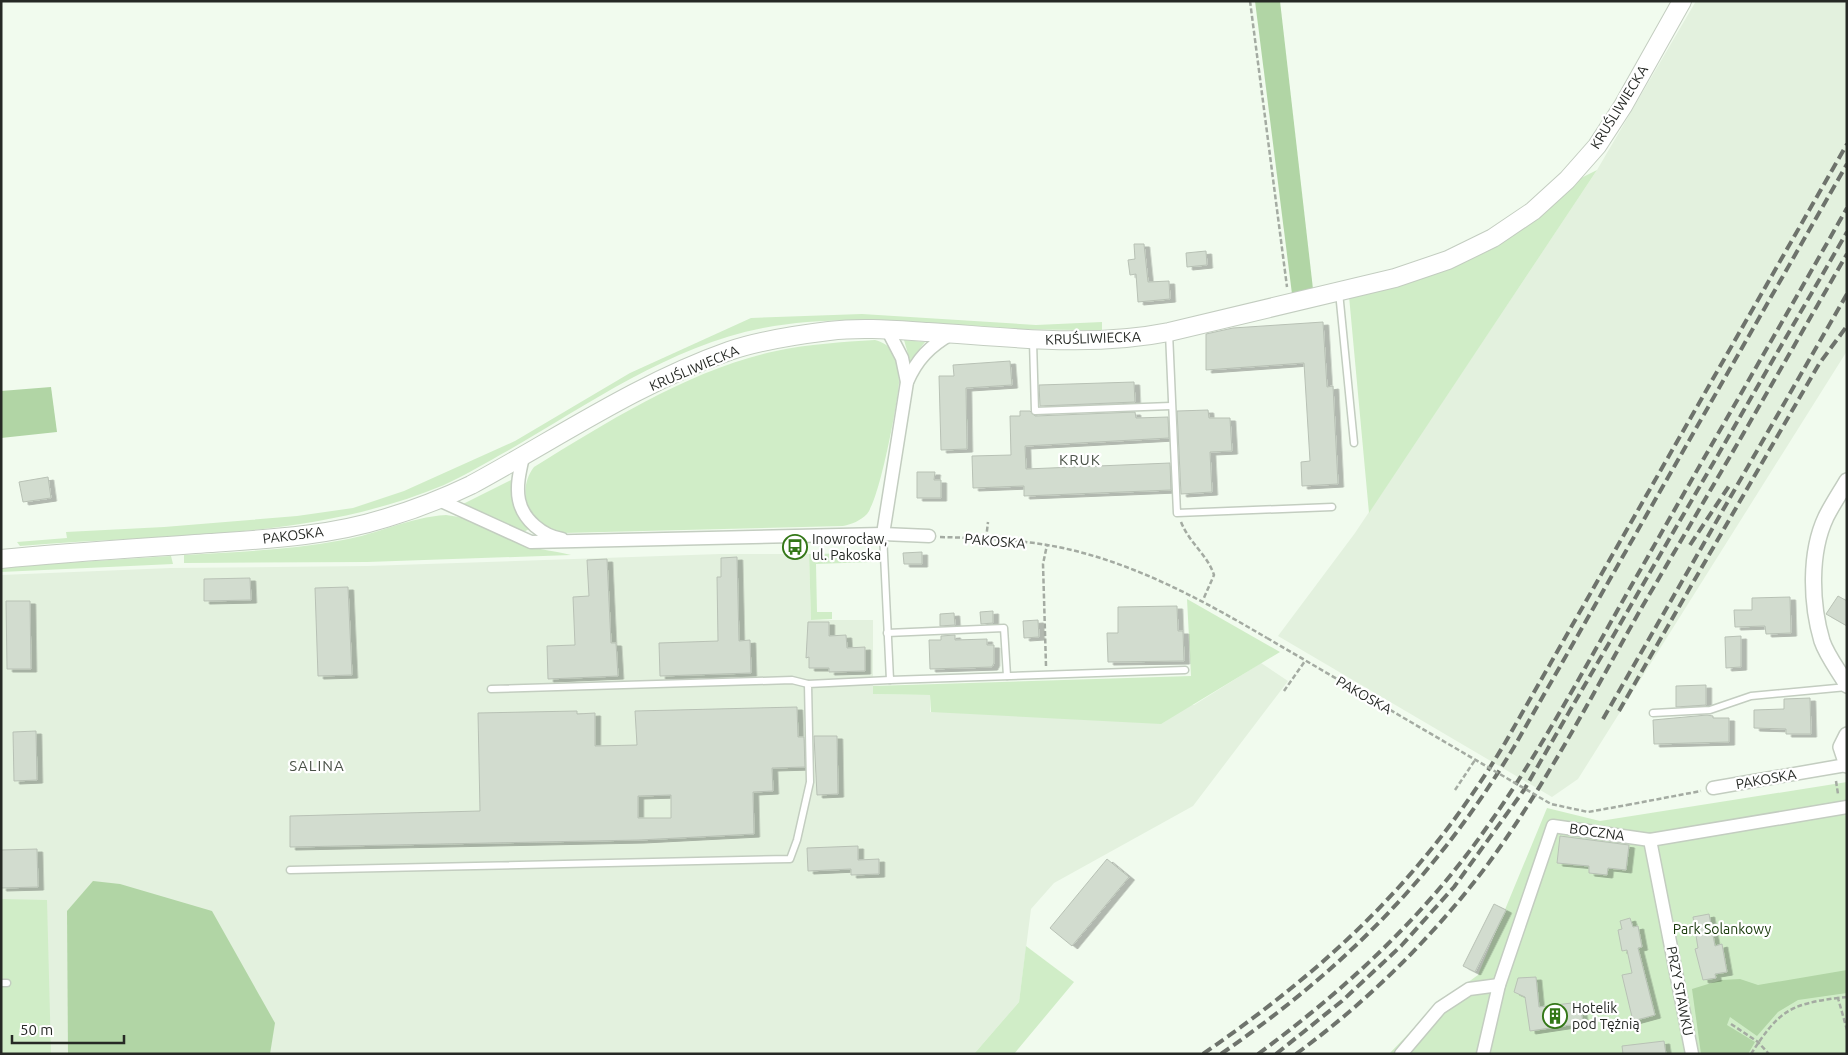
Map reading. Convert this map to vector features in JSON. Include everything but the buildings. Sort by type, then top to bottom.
[{"type":"main road","name":"KRUŚLIWIECKA","points":[[439,500],[523,457],[675,373],[730,350],[759,342],[830,331],[887,330],[1033,340],[1112,340],[1169,332],[1289,304],[1395,278],[1448,260],[1493,238],[1533,211],[1567,180],[1597,146],[1623,106],[1682,1]]},
{"type":"main road","name":"PAKOSKA","points":[[1,559],[70,552],[283,538],[320,533],[385,518],[439,500]]},
{"type":"street","points":[[887,330],[902,358],[907,382]]},
{"type":"street","points":[[884,534],[907,382],[918,360],[934,343],[951,334]]},
{"type":"street","points":[[523,457],[518,490],[522,509],[529,520],[544,534],[552,538],[572,541]]},
{"type":"street","points":[[1847,481],[1825,518],[1817,546],[1814,581],[1822,642],[1847,686]]},
{"type":"street","points":[[439,500],[531,542],[549,544],[572,541],[884,534],[929,536]]},
{"type":"street","points":[[1846,765],[1841,747],[1847,735]]},
{"type":"street","name":"PAKOSKA","points":[[1713,788],[1846,765]]},
{"type":"street","name":"BOCZNA","points":[[1483,1054],[1499,985],[1553,826],[1650,840],[1847,807]]},
{"type":"street","name":"PRZY STAWKU","points":[[1650,840],[1692,1054]]},
{"type":"street","points":[[1401,1054],[1440,1008],[1469,989],[1499,985]]},
{"type":"lane","points":[[1339,291],[1354,443]]},
{"type":"lane","points":[[1169,332],[1177,513],[1332,506]]},
{"type":"lane","points":[[1033,340],[1034,411],[1171,406]]},
{"type":"lane","points":[[884,534],[890,680]]},
{"type":"lane","points":[[887,633],[1004,628],[1007,676]]},
{"type":"lane","points":[[491,690],[792,680],[808,684],[1185,670]]},
{"type":"lane","points":[[290,870],[790,859],[797,840],[810,782],[808,684]]},
{"type":"lane","points":[[1653,713],[1710,710],[1751,696],[1847,686]]},
{"type":"path","points":[[1250,1],[1289,304]]},
{"type":"path","points":[[1177,513],[1187,537],[1210,562],[1214,575],[1203,600]]},
{"type":"path","points":[[986,538],[988,522]]},
{"type":"path","name":"PAKOSKA","points":[[929,536],[986,538],[1047,545],[1103,559],[1203,600],[1551,804],[1588,812],[1713,788]]},
{"type":"path","points":[[1046,675],[1043,564],[1047,545]]},
{"type":"path","points":[[1284,691],[1305,661]]},
{"type":"path","points":[[1455,790],[1475,760]]},
{"type":"path","points":[[1836,781],[1838,792]]},
{"type":"path","points":[[1751,1054],[1758,1042],[1782,1013],[1794,1006],[1847,997]]},
{"type":"path","points":[[1838,998],[1847,1030]]},
{"type":"path","points":[[1731,1024],[1758,1042],[1769,1054]]},
{"type":"shaded area","points":[[1696,1],[1847,1],[1847,351],[1578,779],[1552,797],[1278,636],[1355,533],[1597,170]]},
{"type":"shaded area","points":[[720,554],[809,554],[811,620],[873,620],[873,694],[930,695],[930,712],[1194,705],[1261,663],[1288,681],[1193,806],[1054,883],[1031,909],[1019,1002],[974,1054],[1,1054],[1,575],[171,568],[367,566]]},
{"type":"green space","points":[[1255,1],[1280,1],[1313,289],[1292,294]]},
{"type":"green space","points":[[1597,170],[1369,513],[1349,296],[1450,268],[1499,245],[1539,217],[1579,179]]},
{"type":"green space","points":[[862,314],[1036,325],[1102,322],[1102,330],[1008,329],[870,320],[816,321],[763,328],[695,348],[663,362],[631,378],[460,477],[444,485],[393,503],[341,516],[288,526],[235,532],[20,546],[17,542],[67,538],[66,532],[164,527],[297,516],[353,508],[404,491],[515,441],[630,373],[751,318]]},
{"type":"green space","points":[[875,340],[885,344],[895,356],[899,383],[895,411],[877,490],[867,514],[856,522],[843,526],[563,533],[544,526],[532,514],[528,506],[525,490],[534,467],[621,415],[681,384],[712,371],[776,351],[813,345]]},
{"type":"green space","points":[[904,340],[925,342],[910,361]]},
{"type":"green space","points":[[51,387],[57,432],[1,438],[1,391]]},
{"type":"green space","points":[[513,479],[516,506],[529,529],[522,533],[463,504]]},
{"type":"green space","points":[[446,515],[473,522],[518,543],[571,555],[367,562],[184,563],[184,555],[304,546],[356,537],[407,522]]},
{"type":"green space","points":[[871,553],[872,562],[816,564],[817,612],[832,612],[832,619],[811,620],[809,554]]},
{"type":"green space","points":[[171,556],[173,564],[1,572],[1,567]]},
{"type":"green space","points":[[1187,599],[1280,652],[1161,724],[931,712],[930,695],[873,694],[873,686],[1191,676]]},
{"type":"green space","name":"Park Solankowy","points":[[1847,782],[1847,1054],[1389,1054],[1435,1006],[1478,975],[1547,808],[1600,821]]},
{"type":"green space","points":[[93,881],[120,884],[212,911],[275,1023],[270,1054],[68,1054],[67,911]]},
{"type":"green space","points":[[1,899],[47,900],[51,1054],[1,1054]]},
{"type":"green space","points":[[1026,946],[1074,982],[1014,1054],[974,1054],[1019,1002]]},
{"type":"green space","points":[[1847,970],[1847,993],[1798,1000],[1778,1012],[1757,1036],[1730,1017],[1727,1025],[1755,1042],[1748,1054],[1701,1054],[1692,989],[1721,980],[1740,979],[1758,985]]},
{"type":"railway","points":[[1203,1054],[1293,987],[1372,916],[1442,836],[1474,791],[1505,743],[1847,144]]},
{"type":"railway","points":[[1221,1054],[1308,988],[1385,917],[1420,878],[1484,794],[1514,747],[1847,164]]},
{"type":"railway","points":[[1258,1054],[1322,1004],[1382,950],[1437,891],[1487,827],[1529,764],[1568,699],[1847,208]]},
{"type":"railway","points":[[1276,1054],[1342,1001],[1401,946],[1454,887],[1524,790],[1847,232]]},
{"type":"railway","points":[[1296,1054],[1348,1013],[1397,968],[1443,920],[1485,868],[1507,837],[1548,773],[1847,254]]},
{"type":"railway","points":[[1603,719],[1847,294]]},
{"type":"railway","points":[[1619,711],[1819,364],[1847,326]]},
{"type":"railway","points":[[1690,545],[1729,486]]},
{"type":"place","name":"Inowrocław, ul. Pakoska","points":[[795,547]]},
{"type":"place","name":"Hotelik pod Tężnią","points":[[1555,1016]]},
{"type":"district","name":"KRUK","points":[[1080,460]]},
{"type":"district","name":"SALINA","points":[[317,766]]}]
